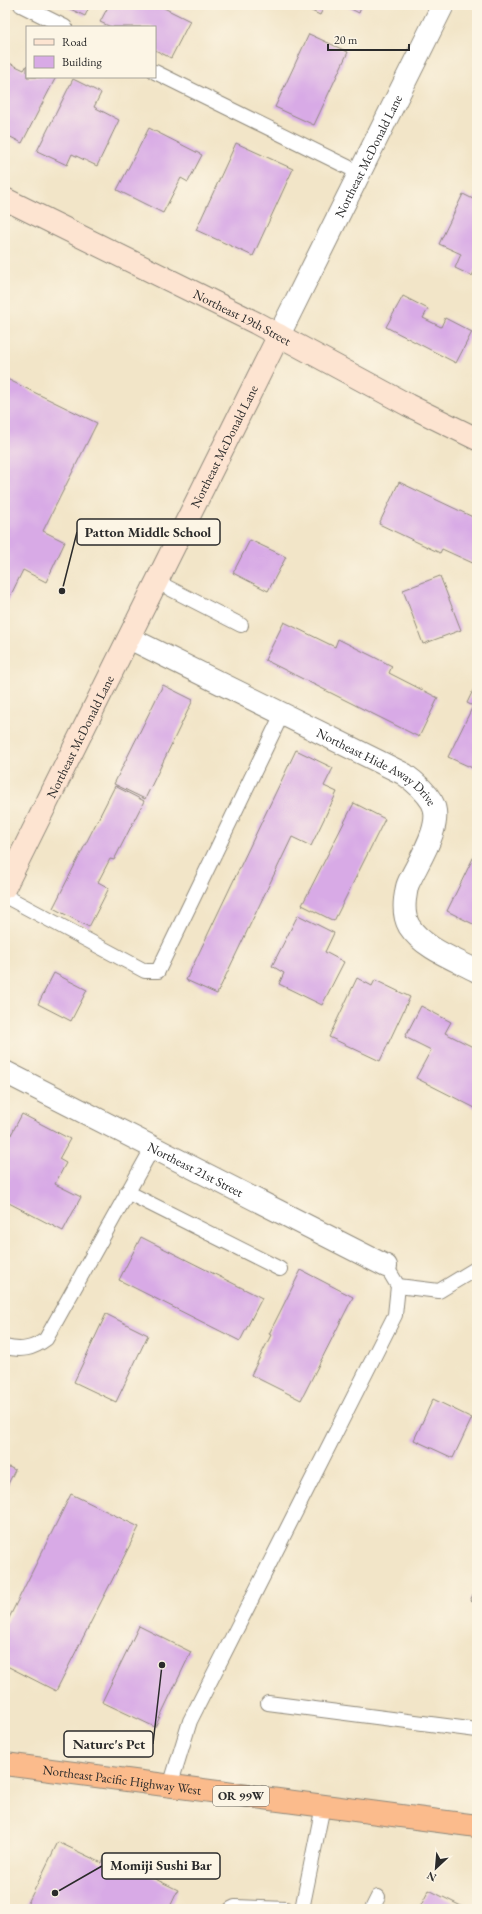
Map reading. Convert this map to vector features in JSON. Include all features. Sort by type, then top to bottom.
[{"type":"highway","name":"Northeast Pacific Highway West","points":[[5,1764],[477,1826]]},
{"type":"street","name":"Northeast McDonald Lane","points":[[5,887],[443,5]]},
{"type":"street","name":"Northeast 19th Street","points":[[5,199],[279,335],[408,405],[477,439]]},
{"type":"street","name":"Northeast Hide Away Drive","points":[[129,638],[404,774],[420,786],[433,803],[436,815],[434,829],[407,886],[403,910],[409,926],[424,941],[441,953],[477,971]]},
{"type":"street","name":"Northeast 21st Street","points":[[5,1072],[153,1146],[386,1266]]},
{"type":"lane","points":[[21,5],[63,26]]},
{"type":"lane","points":[[156,72],[360,173]]},
{"type":"lane","points":[[157,582],[241,625]]},
{"type":"lane","points":[[5,896],[145,972],[158,971],[282,714]]},
{"type":"lane","points":[[5,1347],[17,1350],[36,1346],[46,1339],[153,1146]]},
{"type":"lane","points":[[127,1192],[280,1269]]},
{"type":"lane","points":[[170,1786],[190,1721],[395,1316],[398,1286],[386,1266]]},
{"type":"lane","points":[[398,1286],[439,1291],[477,1268]]},
{"type":"lane","points":[[268,1703],[477,1730]]},
{"type":"lane","points":[[302,1909],[323,1806]]},
{"type":"lane","points":[[231,1909],[234,1906],[286,1909]]},
{"type":"building","points":[[62,5],[90,5],[85,16]]},
{"type":"building","points":[[109,5],[158,5],[190,21],[171,58],[156,50],[156,26],[109,26],[100,22]]},
{"type":"building","points":[[304,5],[325,5],[320,15],[303,7]]},
{"type":"building","points":[[343,5],[362,5],[359,13]]},
{"type":"building","points":[[309,34],[348,52],[314,125],[275,107]]},
{"type":"building","points":[[5,61],[24,70],[26,67],[26,78],[55,78],[22,143],[5,134]]},
{"type":"building","points":[[73,79],[101,93],[94,107],[119,120],[97,166],[72,154],[67,165],[37,151]]},
{"type":"building","points":[[149,128],[202,155],[188,182],[181,178],[163,213],[117,190]]},
{"type":"building","points":[[236,143],[293,169],[253,256],[196,230]]},
{"type":"building","points":[[477,190],[477,266],[472,276],[455,268],[461,254],[439,244],[463,194],[473,199]]},
{"type":"building","points":[[403,296],[428,309],[423,318],[441,327],[445,318],[472,332],[456,363],[386,327]]},
{"type":"building","points":[[5,378],[97,423],[43,531],[65,542],[46,582],[23,570],[5,607]]},
{"type":"building","points":[[399,482],[477,519],[477,565],[442,549],[440,553],[379,524]]},
{"type":"building","points":[[250,540],[286,557],[268,591],[233,573]]},
{"type":"building","points":[[440,576],[461,630],[423,644],[403,590]]},
{"type":"building","points":[[284,622],[335,647],[338,639],[392,666],[389,673],[438,698],[419,737],[265,660]]},
{"type":"building","points":[[477,682],[477,770],[448,757],[473,706],[467,703]]},
{"type":"building","points":[[163,685],[193,700],[145,799],[114,784]]},
{"type":"building","points":[[296,750],[333,768],[324,786],[337,792],[311,846],[292,837],[217,994],[186,980]]},
{"type":"building","points":[[115,786],[144,801],[114,860],[110,859],[98,882],[109,888],[89,927],[53,908]]},
{"type":"building","points":[[354,803],[385,819],[334,921],[302,905]]},
{"type":"building","points":[[477,850],[477,926],[447,911]]},
{"type":"building","points":[[298,915],[334,933],[325,952],[344,962],[322,1005],[279,984],[284,973],[272,966]]},
{"type":"building","points":[[54,973],[87,990],[71,1021],[38,1004]]},
{"type":"building","points":[[357,978],[372,986],[375,980],[410,997],[380,1061],[329,1037]]},
{"type":"building","points":[[421,1006],[451,1022],[445,1033],[477,1049],[477,1109],[416,1078],[431,1050],[405,1037]]},
{"type":"building","points":[[22,1114],[70,1139],[59,1159],[66,1163],[55,1184],[81,1197],[63,1231],[5,1201],[5,1146]]},
{"type":"building","points":[[141,1237],[262,1298],[240,1341],[119,1280]]},
{"type":"building","points":[[301,1270],[353,1297],[301,1400],[251,1375],[271,1335],[269,1334]]},
{"type":"building","points":[[106,1314],[148,1335],[116,1402],[74,1382]]},
{"type":"building","points":[[433,1399],[472,1418],[453,1458],[414,1440]]},
{"type":"building","points":[[5,1465],[15,1470],[6,1488],[5,1488]]},
{"type":"building","points":[[71,1494],[139,1527],[56,1691],[5,1665],[5,1626]]},
{"type":"building","points":[[477,1586],[477,1604],[470,1601]]},
{"type":"building","points":[[139,1626],[191,1652],[155,1727],[102,1702]]},
{"type":"building","points":[[58,1842],[102,1863],[106,1855],[178,1890],[169,1909],[30,1909],[26,1907]]},
{"type":"building","points":[[429,1890],[467,1909],[419,1909]]},
{"type":"place","name":"Patton Middle School","points":[[62,591]]},
{"type":"place","name":"Nature's Pet","points":[[162,1665]]},
{"type":"place","name":"Momiji Sushi Bar","points":[[55,1893]]}]
